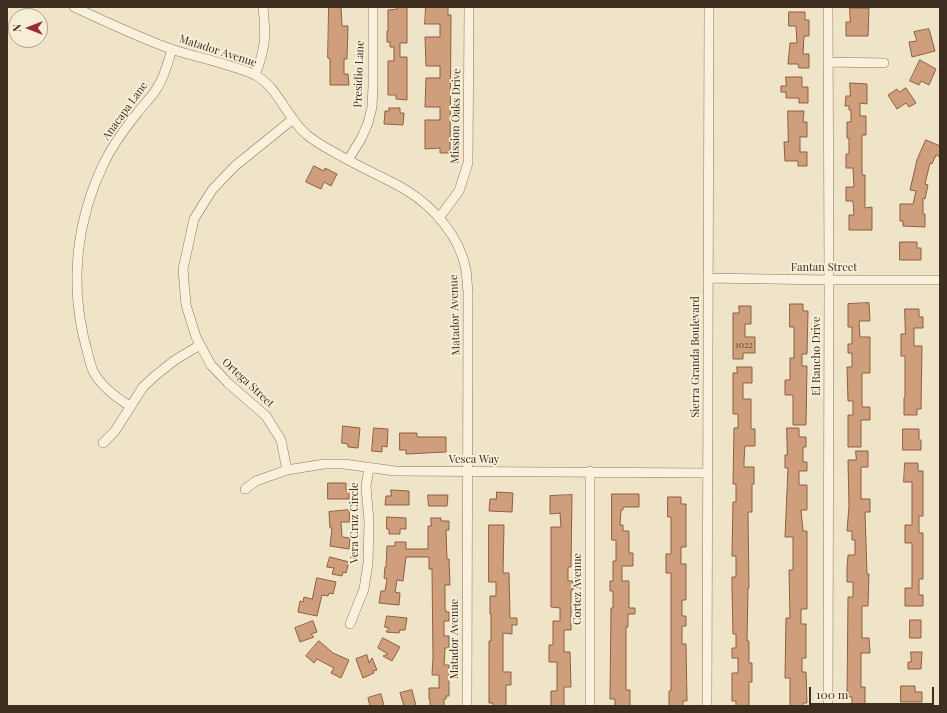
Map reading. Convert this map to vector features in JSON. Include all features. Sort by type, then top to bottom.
[{"type":"street","name":"Matador Avenue","points":[[74,7],[122,30],[172,49],[239,68],[255,75],[271,88],[293,119],[306,134],[348,160],[406,190],[423,202],[439,218],[459,248],[466,269],[468,291],[467,706]]},
{"type":"street","points":[[255,75],[265,46],[263,7]]},
{"type":"street","name":"Presidio Lane","points":[[348,160],[361,139],[368,123],[372,106],[373,7]]},
{"type":"street","name":"Mission Oaks Drive","points":[[439,218],[459,191],[468,163],[469,7]]},
{"type":"street","name":"Sierra Granda Boulevard","points":[[707,706],[709,7]]},
{"type":"street","name":"El Rancho Drive","points":[[828,7],[828,706]]},
{"type":"street","name":"Anacapa Lane","points":[[130,406],[116,398],[103,385],[94,371],[88,353],[81,326],[77,298],[76,272],[79,242],[92,190],[103,164],[127,125],[158,88],[172,49]]},
{"type":"street","points":[[828,62],[884,63]]},
{"type":"street","name":"Ortega Street","points":[[287,470],[281,440],[266,416],[228,384],[211,365],[200,345],[186,305],[183,269],[194,219],[212,190],[235,166],[293,119]]},
{"type":"street","name":"Fantan Street","points":[[708,278],[940,280]]},
{"type":"street","points":[[103,443],[115,431],[143,387],[176,360],[200,345]]},
{"type":"street","name":"Vesca Way","points":[[245,488],[256,481],[287,470],[324,464],[344,464],[395,471],[590,471],[708,473]]},
{"type":"street","name":"Vera Cruz Circle","points":[[350,624],[364,589],[368,563],[369,522],[366,487],[369,467]]},
{"type":"street","name":"Cortez Avenue","points":[[590,471],[590,706]]},
{"type":"building","points":[[329,7],[341,7],[342,26],[348,26],[347,59],[344,59],[344,74],[348,74],[349,85],[330,85],[330,59],[328,58]]},
{"type":"building","points":[[397,7],[407,7],[407,43],[400,43],[400,57],[407,57],[407,100],[396,99],[396,95],[388,95],[388,61],[394,61],[394,47],[390,47],[390,42],[387,42],[388,10],[397,9]]},
{"type":"building","points":[[426,7],[448,7],[448,15],[451,15],[450,153],[440,153],[440,148],[425,149],[425,120],[440,120],[440,107],[425,107],[426,78],[440,78],[440,66],[426,66],[425,37],[440,37],[440,24],[425,24]]},
{"type":"building","points":[[850,8],[869,8],[868,36],[846,36],[846,22],[850,22]]},
{"type":"building","points":[[789,12],[805,12],[805,20],[809,20],[809,36],[804,36],[803,54],[809,54],[809,68],[799,68],[798,64],[788,64],[790,43],[797,43],[796,26],[789,26]]},
{"type":"building","points":[[929,29],[935,51],[912,57],[909,42],[917,41],[914,32]]},
{"type":"building","points":[[920,60],[936,69],[929,85],[921,81],[919,85],[910,81]]},
{"type":"building","points":[[786,77],[802,77],[802,87],[808,87],[808,103],[799,103],[799,98],[786,98],[786,92],[781,92],[781,86],[786,86]]},
{"type":"building","points":[[850,83],[867,84],[867,104],[860,103],[860,116],[866,116],[866,135],[862,135],[862,175],[865,175],[865,208],[872,207],[872,230],[849,230],[849,215],[854,215],[853,201],[846,201],[846,187],[854,187],[853,168],[846,168],[846,154],[849,154],[847,122],[851,122],[851,110],[849,110],[849,106],[845,106],[846,96],[850,96]]},
{"type":"building","points":[[906,88],[916,103],[909,107],[906,103],[897,109],[888,95],[897,89],[899,92]]},
{"type":"building","points":[[389,108],[400,108],[400,113],[404,113],[403,125],[384,124],[385,111],[389,111]]},
{"type":"building","points":[[788,111],[804,111],[803,122],[807,122],[807,137],[800,137],[800,152],[807,152],[807,166],[798,166],[798,161],[785,161],[784,142],[788,142]]},
{"type":"building","points":[[926,140],[940,146],[940,157],[936,155],[932,164],[930,163],[925,184],[928,185],[925,199],[923,198],[925,227],[903,226],[903,221],[900,221],[900,204],[913,204],[916,191],[910,190],[917,160]]},
{"type":"building","points":[[314,166],[324,171],[325,168],[337,174],[331,186],[324,182],[321,189],[306,182]]},
{"type":"building","points":[[900,242],[917,242],[917,248],[921,248],[921,260],[900,260]]},
{"type":"building","points":[[869,303],[870,321],[859,321],[860,337],[870,337],[870,373],[862,373],[862,407],[870,407],[870,420],[861,420],[861,447],[848,447],[848,415],[853,415],[853,401],[848,401],[847,367],[852,367],[852,353],[848,353],[848,344],[852,344],[852,327],[848,327],[848,304]]},
{"type":"building","points":[[790,304],[803,304],[803,311],[808,311],[807,354],[802,354],[802,366],[807,366],[806,425],[793,425],[793,395],[785,395],[785,380],[790,380],[790,358],[794,358],[794,327],[790,327]]},
{"type":"building","points":[[739,306],[751,306],[751,324],[745,324],[745,337],[755,337],[755,353],[743,353],[743,359],[733,359],[733,313],[739,313]]},
{"type":"building","points":[[905,309],[919,309],[919,317],[923,317],[923,328],[914,328],[914,346],[922,346],[921,409],[917,409],[917,415],[904,415],[905,356],[901,356],[901,334],[905,334]]},
{"type":"building","points":[[737,367],[752,367],[752,383],[743,383],[743,399],[751,399],[751,429],[755,429],[755,446],[745,446],[744,461],[744,467],[754,467],[754,484],[752,484],[752,512],[748,512],[749,588],[747,641],[749,641],[749,663],[752,663],[752,682],[749,682],[749,706],[736,706],[736,701],[732,701],[732,673],[738,673],[738,658],[732,658],[732,648],[736,648],[736,634],[733,634],[732,588],[732,577],[736,577],[736,556],[732,556],[733,502],[736,502],[736,484],[733,484],[734,428],[738,428],[738,414],[733,414],[733,373],[737,373]]},
{"type":"building","points":[[343,426],[360,428],[358,448],[348,447],[348,444],[342,443]]},
{"type":"building","points":[[374,428],[388,429],[387,447],[382,446],[382,452],[372,451]]},
{"type":"building","points":[[787,428],[799,428],[799,437],[806,437],[806,447],[803,447],[803,462],[807,462],[807,471],[799,471],[799,485],[807,485],[807,510],[801,510],[803,531],[807,531],[807,609],[801,609],[801,624],[806,624],[806,658],[802,658],[802,672],[806,672],[807,703],[803,703],[803,706],[790,706],[790,678],[785,678],[786,618],[790,618],[789,570],[793,570],[793,537],[785,537],[788,468],[785,468],[785,455],[787,455]]},
{"type":"building","points":[[903,429],[919,429],[921,450],[903,450]]},
{"type":"building","points":[[400,433],[417,433],[417,437],[446,437],[446,452],[406,454],[406,450],[400,450]]},
{"type":"building","points":[[856,451],[868,451],[868,467],[861,467],[861,499],[870,499],[870,512],[865,512],[867,574],[869,574],[868,606],[862,606],[862,638],[869,638],[870,653],[861,653],[861,687],[865,687],[865,706],[852,706],[852,697],[847,697],[848,597],[853,597],[853,582],[847,582],[847,568],[848,555],[855,555],[855,540],[852,540],[852,531],[847,531],[849,506],[848,460],[856,460]]},
{"type":"building","points":[[905,463],[918,463],[918,471],[923,471],[923,516],[919,516],[919,533],[923,533],[923,579],[919,579],[919,595],[923,595],[923,606],[905,606],[905,588],[912,588],[912,543],[905,543],[905,525],[912,525],[912,482],[904,482]]},
{"type":"building","points":[[328,483],[346,483],[346,490],[349,490],[349,499],[328,499]]},
{"type":"building","points":[[391,490],[409,491],[409,505],[385,505],[386,496],[391,496]]},
{"type":"building","points":[[497,492],[513,493],[512,512],[489,511],[490,499],[496,499]]},
{"type":"building","points":[[612,494],[639,494],[639,507],[623,507],[623,510],[621,510],[620,525],[623,525],[623,531],[629,531],[629,553],[633,553],[633,566],[622,566],[622,581],[629,581],[629,608],[635,608],[635,614],[628,614],[628,627],[626,627],[626,690],[630,690],[630,706],[615,706],[615,699],[610,699],[611,608],[613,608],[613,591],[610,591],[610,581],[613,581],[613,561],[616,561],[616,540],[612,540]]},
{"type":"building","points":[[428,495],[448,495],[447,506],[429,506]]},
{"type":"building","points":[[572,495],[571,567],[568,567],[568,581],[573,581],[573,590],[571,590],[571,630],[564,630],[564,652],[570,652],[571,687],[564,687],[564,706],[551,706],[551,691],[557,691],[557,662],[549,662],[549,645],[553,645],[553,621],[560,621],[560,608],[551,607],[551,527],[561,527],[560,513],[550,514],[550,496]]},
{"type":"building","points":[[668,497],[681,497],[681,504],[686,504],[686,547],[681,547],[681,564],[686,564],[686,600],[682,600],[682,616],[686,616],[686,626],[682,626],[682,644],[686,644],[687,701],[683,701],[683,706],[669,706],[669,691],[671,691],[671,573],[666,573],[666,554],[671,554],[671,517],[668,517]]},
{"type":"building","points":[[349,510],[350,522],[341,522],[342,537],[350,538],[349,549],[330,546],[332,528],[330,528],[329,512]]},
{"type":"building","points":[[387,517],[406,518],[406,529],[400,529],[400,534],[389,534],[389,529],[387,529]]},
{"type":"building","points":[[431,518],[441,518],[441,521],[449,521],[449,530],[446,530],[450,585],[445,585],[445,610],[446,612],[449,612],[449,621],[444,621],[444,636],[449,636],[449,648],[445,648],[444,665],[449,665],[449,696],[446,696],[446,699],[444,699],[444,706],[430,706],[429,699],[429,688],[439,688],[439,675],[432,675],[432,569],[429,569],[429,557],[406,557],[403,581],[397,580],[395,592],[400,593],[399,605],[379,603],[381,591],[385,591],[387,579],[384,578],[387,546],[395,546],[395,542],[406,542],[406,549],[428,549],[428,526],[431,526]]},
{"type":"building","points":[[489,525],[504,525],[503,573],[509,573],[510,618],[517,618],[517,625],[512,625],[512,634],[503,633],[503,672],[511,672],[511,685],[506,685],[506,706],[493,706],[493,703],[489,703],[489,641],[491,641],[490,596],[496,596],[496,582],[489,582]]},
{"type":"building","points":[[330,557],[349,562],[346,573],[343,572],[342,576],[332,574],[334,568],[327,567]]},
{"type":"building","points":[[317,578],[336,582],[333,594],[329,593],[328,596],[322,595],[317,616],[298,612],[300,601],[303,602],[304,597],[312,599]]},
{"type":"building","points":[[387,616],[407,618],[405,630],[400,630],[399,633],[386,632],[389,628],[385,627]]},
{"type":"building","points":[[910,620],[921,620],[921,638],[910,638]]},
{"type":"building","points":[[313,621],[317,632],[311,634],[314,637],[300,642],[295,628]]},
{"type":"building","points":[[383,638],[400,647],[392,661],[383,656],[388,654],[378,648]]},
{"type":"building","points":[[319,641],[333,653],[349,660],[341,678],[331,673],[334,668],[317,659],[314,663],[306,656]]},
{"type":"building","points":[[911,652],[922,652],[921,669],[908,669],[908,662],[911,662]]},
{"type":"building","points":[[367,655],[369,663],[372,658],[377,670],[363,678],[356,659]]},
{"type":"building","points":[[901,686],[915,686],[915,692],[922,692],[922,702],[901,702]]},
{"type":"building","points":[[412,690],[416,706],[404,706],[400,693]]},
{"type":"building","points":[[381,694],[384,706],[370,706],[368,698]]}]
